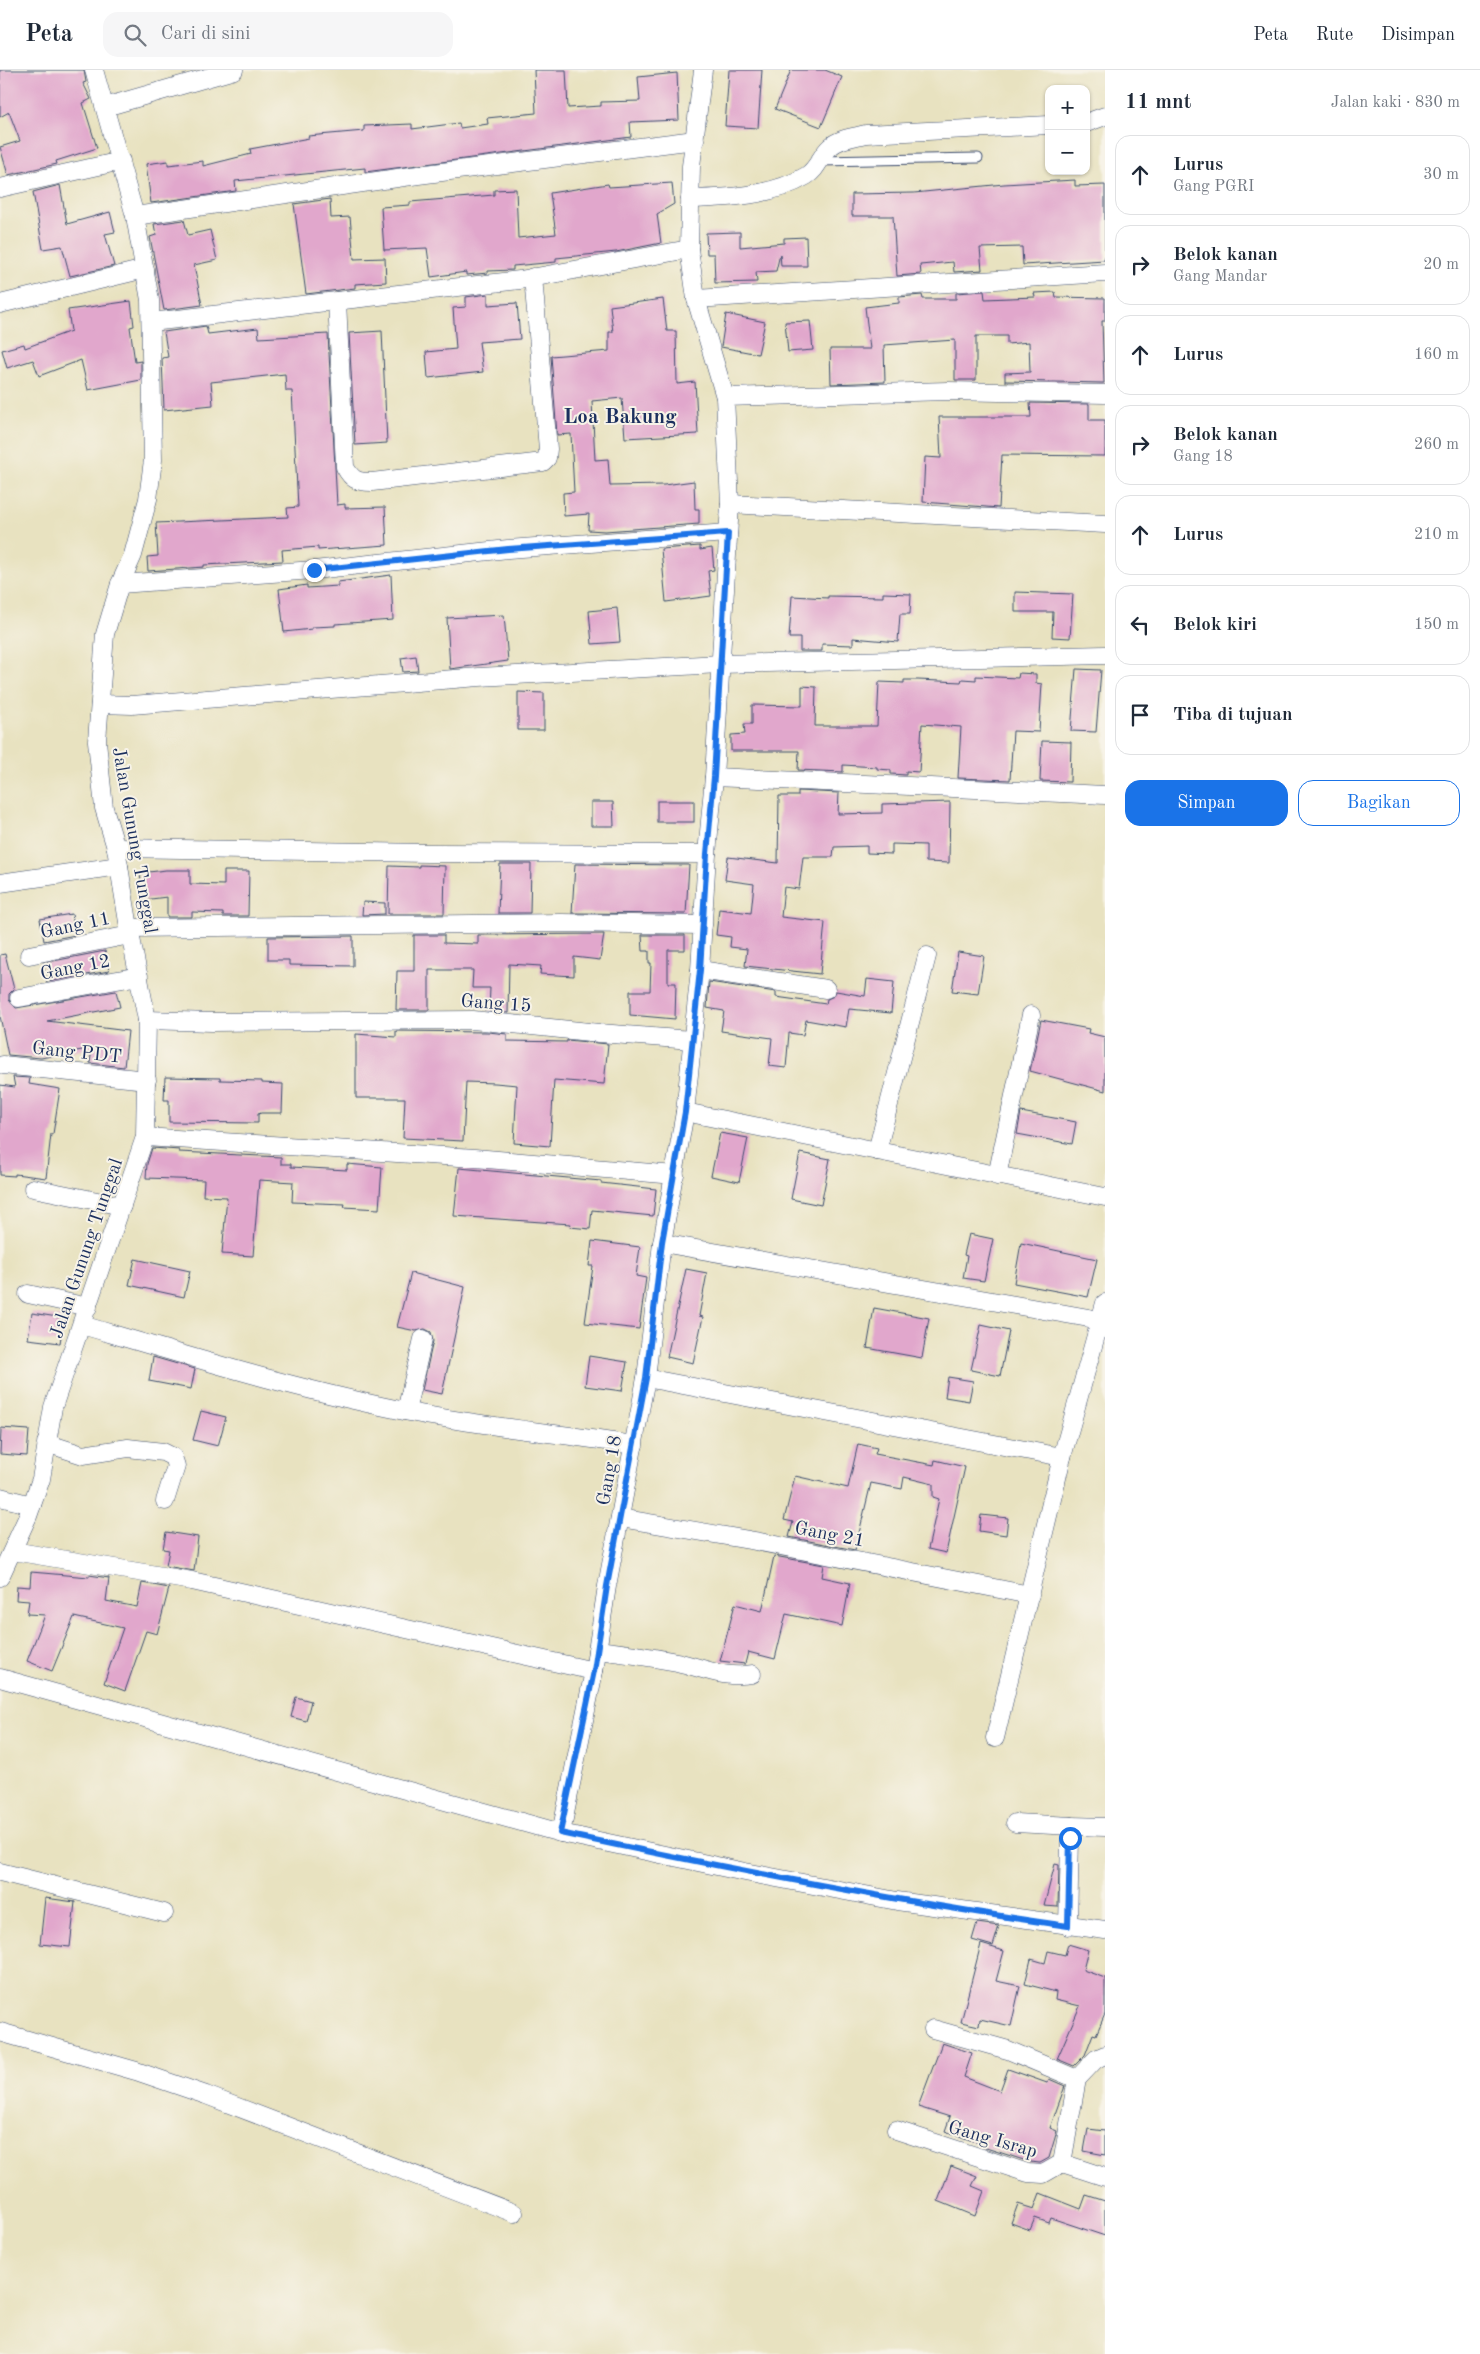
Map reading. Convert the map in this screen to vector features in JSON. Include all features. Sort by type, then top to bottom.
[{"type":"street","name":"Jalan Gunung Tunggal","points":[[0,1576],[13,1551],[41,1479],[53,1407],[145,1137],[147,1020],[129,931],[116,848],[104,808],[97,741],[105,634],[120,584],[132,555],[148,499],[153,460],[151,322],[145,269],[135,216],[94,70]]},
{"type":"street","points":[[105,107],[234,70]]},
{"type":"street","name":"Gang 18","points":[[560,1833],[594,1671],[646,1378],[662,1242],[685,1112],[700,970],[714,777],[730,504],[726,397],[696,298],[690,248],[690,199],[703,70]]},
{"type":"street","points":[[1090,122],[1105,116]]},
{"type":"street","points":[[690,199],[713,199],[780,188],[808,176],[830,147],[840,141],[866,134],[1045,125]]},
{"type":"street","points":[[135,216],[418,176],[695,140]]},
{"type":"street","points":[[0,188],[121,161]]},
{"type":"street","points":[[151,322],[533,277],[690,248]]},
{"type":"street","points":[[0,304],[145,269]]},
{"type":"street","points":[[696,298],[1105,273]]},
{"type":"street","points":[[337,301],[345,467],[350,477],[358,482],[372,482],[543,462],[547,458],[548,449],[533,277]]},
{"type":"street","points":[[726,397],[948,391],[1105,394]]},
{"type":"street","points":[[730,504],[1105,524]]},
{"type":"street","points":[[120,584],[314,570],[508,549],[728,533]]},
{"type":"street","points":[[100,704],[132,705],[479,677],[720,664],[1105,655]]},
{"type":"street","points":[[714,777],[1105,795]]},
{"type":"street","points":[[116,848],[427,854],[707,854]]},
{"type":"street","points":[[0,883],[119,866]]},
{"type":"street","name":"Gang 11","points":[[29,955],[129,931],[561,923],[702,925]]},
{"type":"street","points":[[877,1151],[927,956]]},
{"type":"street","points":[[700,970],[826,990]]},
{"type":"street","name":"Gang 12","points":[[19,998],[139,976]]},
{"type":"street","points":[[998,1176],[1031,1015]]},
{"type":"street","name":"Gang 15","points":[[147,1020],[212,1022],[473,1020],[692,1040]]},
{"type":"street","name":"Gang PDT","points":[[3,1065],[147,1080]]},
{"type":"street","points":[[685,1112],[1105,1197]]},
{"type":"street","points":[[145,1137],[494,1159],[675,1175]]},
{"type":"street","points":[[33,1188],[122,1206]]},
{"type":"street","points":[[662,1242],[1102,1311],[1062,1457],[995,1738]]},
{"type":"street","points":[[28,1294],[88,1307]]},
{"type":"street","points":[[82,1325],[218,1365],[406,1411],[634,1445]]},
{"type":"street","points":[[406,1411],[424,1339]]},
{"type":"street","points":[[646,1378],[1062,1457]]},
{"type":"street","points":[[46,1443],[83,1455],[133,1448],[163,1452],[173,1457],[176,1466],[165,1501]]},
{"type":"street","points":[[0,1497],[32,1505]]},
{"type":"street","name":"Gang 21","points":[[620,1518],[755,1541],[1030,1595]]},
{"type":"street","points":[[13,1551],[192,1581],[594,1671]]},
{"type":"street","points":[[597,1650],[640,1655],[722,1675],[739,1676],[752,1674]]},
{"type":"street","points":[[0,1678],[560,1833],[745,1872],[898,1901],[1105,1930]]},
{"type":"street","points":[[1015,1823],[1105,1827]]},
{"type":"street","points":[[1068,1926],[1072,1826]]},
{"type":"street","points":[[0,1872],[164,1913]]},
{"type":"street","points":[[932,2029],[1008,2050],[1077,2080]]},
{"type":"street","points":[[0,2032],[136,2071],[198,2092],[514,2212]]},
{"type":"street","points":[[1062,2163],[1077,2080],[1096,2059],[1105,2055]]},
{"type":"street","name":"Gang Israp","points":[[896,2130],[1028,2174],[1043,2174],[1062,2163],[1105,2177]]},
{"type":"lane","points":[[820,161],[978,158]]},
{"type":"building","points":[[0,70],[84,70],[86,82],[83,83],[91,99],[83,103],[97,148],[56,161],[57,164],[8,175],[0,147],[20,141],[9,112],[0,117]]},
{"type":"building","points":[[534,70],[566,70],[568,108],[601,106],[601,102],[640,101],[638,77],[677,73],[679,120],[630,122],[631,137],[365,172],[365,168],[235,181],[236,191],[151,203],[146,164],[168,161],[168,165],[203,161],[203,166],[251,154],[250,149],[309,138],[308,136],[364,131],[364,126],[412,124],[412,129],[459,123],[460,128],[488,124],[487,118],[536,113]]},
{"type":"building","points":[[729,70],[762,70],[758,128],[725,126]]},
{"type":"building","points":[[791,70],[825,70],[842,77],[821,127],[775,109]]},
{"type":"building","points":[[1075,180],[1075,186],[1105,185],[1105,260],[1023,265],[1022,247],[980,248],[982,270],[954,272],[953,262],[920,265],[921,274],[897,276],[893,216],[852,216],[852,194],[914,193],[1004,184]]},
{"type":"building","points":[[672,183],[674,204],[657,214],[661,243],[616,252],[556,258],[556,262],[513,266],[513,270],[488,271],[488,273],[466,275],[466,272],[431,277],[427,248],[384,250],[381,207],[410,205],[410,202],[494,195],[494,190],[516,189],[518,238],[556,234],[550,193],[608,184],[609,187]]},
{"type":"building","points":[[60,185],[67,224],[110,212],[115,232],[105,234],[114,266],[70,276],[62,246],[43,249],[33,192]]},
{"type":"building","points":[[330,199],[331,218],[350,217],[354,259],[385,258],[386,282],[355,284],[355,288],[306,294],[294,204]]},
{"type":"building","points":[[184,220],[188,235],[210,230],[217,260],[194,265],[202,305],[164,310],[150,237],[156,235],[154,224]]},
{"type":"building","points":[[740,232],[740,247],[784,243],[784,238],[806,237],[807,266],[781,266],[780,254],[776,271],[756,272],[757,282],[715,283],[714,254],[707,254],[706,233]]},
{"type":"building","points":[[984,291],[985,299],[1035,297],[1034,293],[1055,292],[1056,297],[1105,298],[1105,321],[1102,321],[1104,383],[1005,381],[1005,373],[1030,372],[1029,342],[1007,344],[1007,336],[976,336],[976,380],[955,380],[955,340],[884,345],[885,382],[831,384],[830,349],[870,349],[865,307],[899,303],[899,297],[922,295],[923,299],[956,299],[956,293]]},
{"type":"building","points":[[488,294],[488,305],[517,303],[520,339],[479,342],[483,372],[428,378],[426,352],[456,349],[453,308],[466,307],[466,297]]},
{"type":"building","points":[[663,299],[667,331],[676,331],[677,384],[695,382],[698,434],[625,438],[622,398],[592,401],[595,460],[608,459],[610,486],[664,485],[694,481],[695,509],[699,509],[699,524],[605,531],[588,530],[589,514],[564,516],[563,493],[574,492],[571,434],[557,435],[551,356],[609,351],[609,332],[613,332],[610,306]]},
{"type":"building","points":[[131,301],[134,326],[130,327],[135,362],[141,361],[141,380],[88,390],[81,360],[39,376],[33,360],[7,368],[2,350],[24,344],[25,348],[71,331],[68,310]]},
{"type":"building","points":[[726,314],[765,322],[758,354],[721,347]]},
{"type":"building","points":[[810,321],[813,350],[788,352],[785,322]]},
{"type":"building","points":[[206,326],[208,334],[258,328],[259,338],[328,334],[337,505],[345,504],[345,508],[385,507],[387,545],[318,550],[318,547],[282,550],[283,561],[204,565],[204,567],[148,571],[147,557],[158,556],[156,523],[288,517],[287,508],[298,507],[292,391],[286,391],[285,374],[211,382],[213,405],[164,410],[162,358],[168,357],[164,332]]},
{"type":"building","points":[[382,331],[387,443],[355,445],[349,333]]},
{"type":"building","points":[[1030,403],[1089,404],[1089,420],[1105,420],[1105,456],[1002,455],[999,508],[923,502],[925,457],[941,458],[939,417],[1031,417]]},
{"type":"building","points":[[700,546],[700,550],[712,548],[714,570],[708,571],[711,596],[666,602],[661,549]]},
{"type":"building","points":[[391,575],[393,620],[335,624],[335,626],[312,627],[312,629],[284,632],[279,589],[307,585],[307,588],[338,586],[338,582]]},
{"type":"building","points":[[1015,592],[1073,594],[1070,638],[1052,637],[1053,612],[1015,612]]},
{"type":"building","points":[[883,593],[911,594],[910,614],[900,614],[898,642],[853,638],[853,645],[822,644],[822,651],[800,651],[800,638],[789,638],[792,596],[828,598],[828,596],[883,597]]},
{"type":"building","points":[[617,608],[620,642],[592,644],[589,611]]},
{"type":"building","points":[[504,615],[508,661],[450,669],[447,618]]},
{"type":"building","points":[[416,656],[418,671],[403,672],[401,658]]},
{"type":"building","points":[[1076,669],[1101,670],[1096,732],[1071,731]]},
{"type":"building","points":[[1019,673],[1036,674],[1036,683],[1042,684],[1039,732],[1013,731],[1010,780],[958,778],[961,727],[922,724],[919,772],[906,771],[906,775],[891,774],[891,770],[877,769],[877,767],[843,765],[843,772],[798,770],[799,751],[731,751],[731,735],[745,734],[744,724],[752,724],[752,705],[802,706],[802,686],[816,687],[815,726],[877,726],[879,682],[904,683],[904,680],[918,680],[961,682],[962,679],[976,680],[976,676],[1018,678]]},
{"type":"building","points":[[518,692],[544,693],[544,730],[518,730]]},
{"type":"building","points":[[1042,741],[1071,742],[1070,782],[1040,781]]},
{"type":"building","points":[[798,791],[839,793],[838,814],[882,813],[882,804],[950,802],[949,863],[926,862],[926,845],[892,844],[892,854],[867,853],[867,846],[834,847],[833,857],[803,857],[799,889],[784,887],[781,917],[825,922],[820,974],[745,966],[747,949],[730,947],[731,937],[716,935],[719,909],[751,913],[754,884],[725,880],[728,857],[778,863],[779,796],[798,796]]},
{"type":"building","points":[[657,801],[694,801],[694,822],[657,822]]},
{"type":"building","points":[[591,802],[613,802],[614,826],[591,826]]},
{"type":"building","points":[[500,864],[531,864],[530,913],[498,913]]},
{"type":"building","points":[[575,864],[689,865],[686,914],[572,913]]},
{"type":"building","points":[[419,865],[445,866],[444,914],[388,914],[389,866],[419,867]]},
{"type":"building","points":[[190,870],[190,884],[224,885],[224,871],[249,871],[248,916],[223,916],[223,913],[192,912],[192,917],[167,917],[167,897],[143,900],[140,873]]},
{"type":"building","points":[[363,902],[385,903],[385,914],[362,915]]},
{"type":"building","points":[[72,914],[75,935],[44,941],[40,919]]},
{"type":"building","points":[[604,934],[600,960],[574,957],[574,976],[540,974],[541,966],[509,964],[508,1013],[489,1011],[490,988],[472,988],[473,970],[429,970],[429,1010],[396,1010],[397,971],[414,971],[414,935],[444,935],[444,943],[478,944],[478,935]]},
{"type":"building","points":[[642,935],[685,935],[685,950],[668,950],[668,983],[676,983],[675,1019],[630,1015],[630,991],[650,991],[651,963],[649,963],[649,951],[643,951]]},
{"type":"building","points":[[353,936],[353,966],[289,965],[289,960],[268,960],[268,937]]},
{"type":"building","points":[[105,951],[109,971],[47,982],[43,963]]},
{"type":"building","points":[[958,952],[984,956],[978,994],[952,991]]},
{"type":"building","points":[[5,954],[14,989],[9,994],[9,1000],[16,1008],[116,991],[120,1007],[47,1021],[128,1031],[124,1067],[90,1063],[92,1048],[41,1058],[8,1055],[0,1016],[0,955]]},
{"type":"building","points":[[867,979],[894,982],[891,1013],[849,1009],[846,1027],[806,1020],[803,1035],[789,1033],[786,1068],[769,1066],[772,1038],[721,1031],[724,1011],[707,1008],[709,982],[776,992],[776,997],[826,1004],[827,999],[834,996],[836,991],[865,996]]},
{"type":"building","points":[[1041,1020],[1089,1029],[1088,1033],[1105,1037],[1105,1091],[1030,1071]]},
{"type":"building","points":[[396,1031],[488,1032],[507,1034],[507,1041],[567,1042],[567,1040],[608,1044],[604,1084],[554,1080],[550,1146],[514,1143],[517,1085],[495,1083],[466,1082],[463,1141],[403,1138],[405,1098],[356,1098],[356,1034],[396,1037]]},
{"type":"building","points":[[13,1077],[30,1078],[29,1084],[60,1089],[53,1134],[51,1134],[46,1178],[15,1174],[15,1176],[0,1175],[0,1085],[15,1087]]},
{"type":"building","points":[[165,1077],[220,1078],[220,1080],[262,1081],[262,1083],[283,1084],[282,1113],[258,1114],[258,1123],[169,1122],[169,1100],[164,1100]]},
{"type":"building","points":[[1021,1112],[1076,1122],[1072,1144],[1017,1134]]},
{"type":"building","points":[[720,1133],[748,1138],[739,1182],[711,1176]]},
{"type":"building","points":[[152,1148],[179,1150],[179,1152],[281,1157],[281,1164],[291,1164],[291,1167],[347,1170],[347,1164],[382,1167],[379,1209],[344,1207],[345,1204],[292,1202],[293,1182],[259,1180],[253,1256],[222,1254],[227,1197],[203,1196],[204,1180],[146,1178],[147,1164]]},
{"type":"building","points":[[800,1153],[830,1159],[821,1205],[791,1199]]},
{"type":"building","points":[[459,1168],[601,1181],[601,1183],[656,1189],[653,1216],[592,1210],[590,1229],[570,1227],[571,1224],[454,1216]]},
{"type":"building","points":[[969,1234],[993,1239],[984,1281],[963,1278],[967,1256],[964,1255]]},
{"type":"building","points":[[592,1241],[640,1247],[636,1276],[646,1278],[639,1329],[585,1323],[593,1266],[589,1266]]},
{"type":"building","points":[[1021,1243],[1097,1259],[1088,1297],[1014,1283]]},
{"type":"building","points":[[135,1259],[190,1271],[184,1297],[129,1285]]},
{"type":"building","points":[[686,1269],[707,1273],[699,1316],[703,1317],[693,1363],[667,1357]]},
{"type":"building","points":[[411,1273],[465,1287],[442,1394],[422,1390],[433,1341],[431,1332],[425,1329],[416,1331],[397,1327]]},
{"type":"building","points":[[874,1308],[929,1318],[922,1358],[867,1348]]},
{"type":"building","points":[[32,1313],[64,1318],[60,1343],[28,1339]]},
{"type":"building","points":[[981,1325],[1009,1331],[1000,1376],[971,1370]]},
{"type":"building","points":[[589,1356],[627,1362],[622,1391],[585,1386]]},
{"type":"building","points":[[153,1357],[195,1369],[191,1389],[149,1381]]},
{"type":"building","points":[[948,1377],[973,1381],[969,1401],[945,1397]]},
{"type":"building","points":[[201,1411],[226,1417],[218,1446],[193,1440]]},
{"type":"building","points":[[1,1428],[29,1430],[27,1456],[0,1454]]},
{"type":"building","points":[[858,1444],[877,1448],[875,1454],[934,1465],[935,1460],[965,1467],[946,1553],[928,1549],[939,1499],[933,1497],[933,1484],[904,1477],[902,1489],[871,1483],[855,1550],[789,1537],[793,1522],[784,1520],[795,1476],[848,1488]]},
{"type":"building","points":[[981,1515],[1008,1518],[1006,1535],[979,1531]]},
{"type":"building","points":[[166,1532],[198,1537],[194,1571],[166,1566],[169,1550],[163,1549]]},
{"type":"building","points":[[774,1556],[824,1565],[822,1577],[850,1583],[842,1626],[786,1614],[775,1659],[748,1652],[745,1664],[720,1661],[735,1604],[762,1611]]},
{"type":"building","points":[[31,1572],[109,1578],[106,1601],[137,1607],[142,1583],[169,1588],[157,1634],[146,1631],[125,1691],[104,1683],[123,1628],[74,1617],[52,1671],[27,1661],[45,1615],[27,1614],[29,1601],[16,1600],[17,1586],[30,1587]]},
{"type":"building","points":[[296,1697],[311,1701],[306,1721],[291,1717]]},
{"type":"building","points":[[1055,1864],[1059,1865],[1058,1907],[1044,1906]]},
{"type":"building","points":[[45,1898],[75,1902],[70,1947],[40,1944]]},
{"type":"building","points":[[977,1923],[999,1926],[993,1946],[972,1940]]},
{"type":"building","points":[[981,1944],[1004,1951],[996,1981],[1020,1986],[1011,2026],[980,2019],[979,2026],[961,2022]]},
{"type":"building","points":[[1068,1944],[1088,1950],[1083,1970],[1105,1978],[1105,2014],[1096,2035],[1093,2034],[1085,2055],[1074,2066],[1057,2059],[1080,2006],[1055,2000],[1056,1992],[1025,1984],[1031,1959],[1045,1963],[1048,1951],[1065,1955]]},
{"type":"building","points":[[942,2043],[972,2053],[964,2077],[1000,2091],[1008,2069],[1047,2083],[1049,2079],[1065,2086],[1050,2128],[1057,2131],[1049,2158],[1040,2163],[1030,2162],[983,2147],[984,2145],[945,2131],[950,2117],[918,2107]]},
{"type":"building","points":[[1088,2129],[1105,2131],[1105,2155],[1084,2151]]},
{"type":"building","points":[[951,2166],[977,2176],[972,2186],[984,2191],[975,2216],[938,2201]]},
{"type":"building","points":[[1040,2193],[1081,2209],[1086,2195],[1105,2201],[1105,2236],[1051,2218],[1049,2223],[1035,2218],[1030,2230],[1011,2223],[1018,2204],[1034,2209]]},
{"type":"district","name":"Loa Bakung","points":[[620,416]]},
{"type":"route","points":[[314,570],[373,562],[508,549],[728,533],[714,777],[700,970],[685,1112],[662,1242],[646,1378],[607,1586],[594,1671],[560,1833],[745,1872],[898,1901],[1068,1926],[1070,1838]]}]
